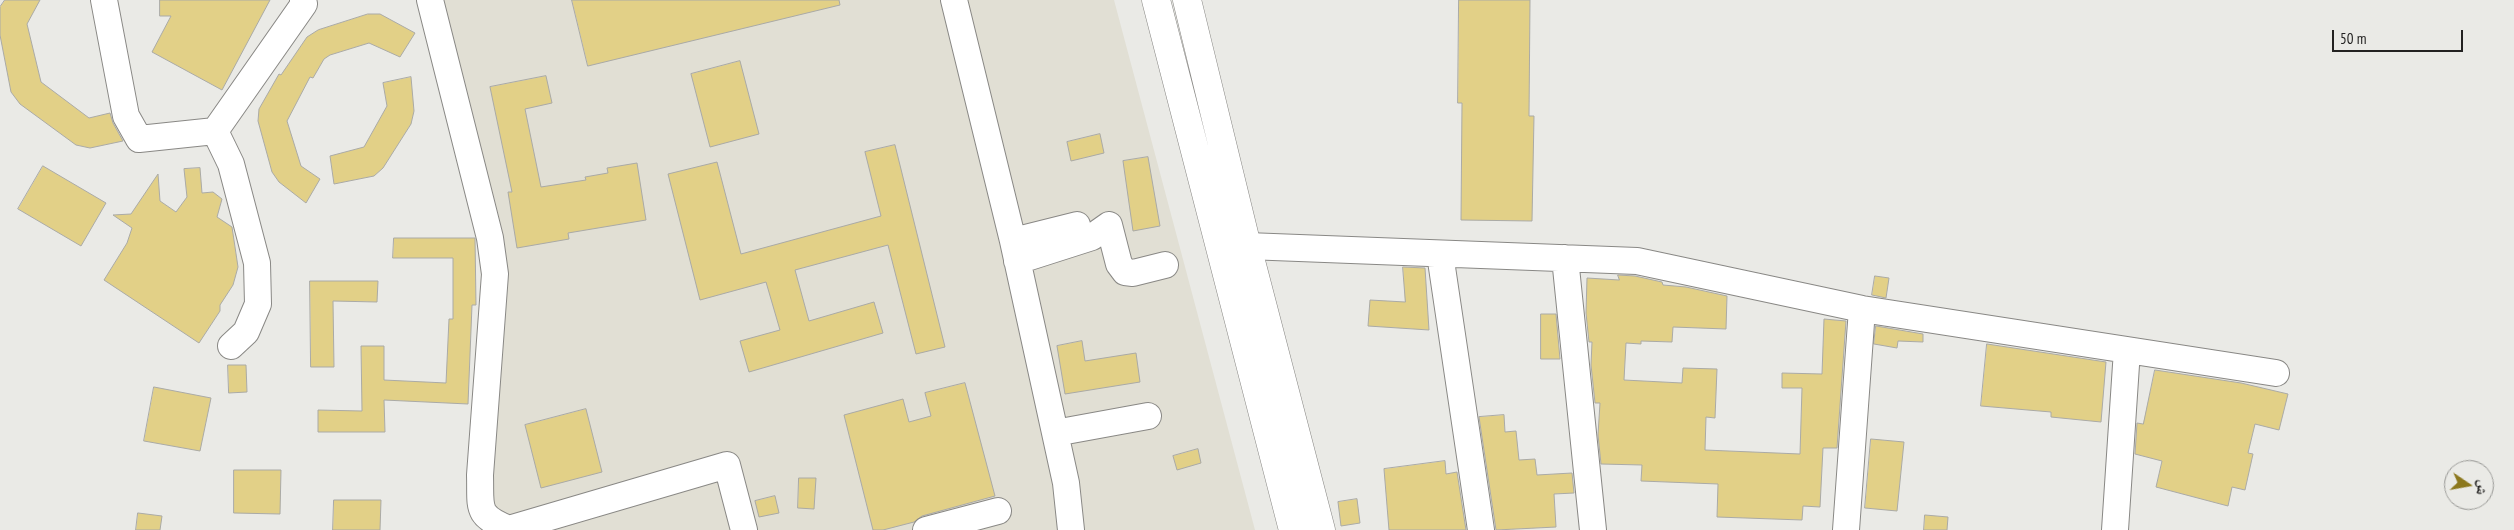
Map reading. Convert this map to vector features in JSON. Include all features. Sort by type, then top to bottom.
[{"type":"highway","points":[[1156,0],[1293,530]]},
{"type":"highway","points":[[1187,0],[1247,246],[1321,530]]},
{"type":"street","points":[[104,0],[126,116],[139,140],[216,131],[304,4],[303,0]]},
{"type":"street","points":[[430,0],[490,238],[496,274],[480,475],[481,506],[489,520],[509,529],[727,465],[744,530]]},
{"type":"street","points":[[954,0],[1015,251],[1066,483],[1071,530]]},
{"type":"street","points":[[216,131],[231,164],[257,263],[258,304],[246,332],[231,346]]},
{"type":"street","points":[[1015,251],[1092,222],[1109,225],[1119,264],[1124,272],[1133,273],[1165,265]]},
{"type":"street","points":[[1247,246],[1637,261],[1862,309],[2276,373]]},
{"type":"street","points":[[1440,254],[1481,530]]},
{"type":"street","points":[[1566,258],[1593,530]]},
{"type":"street","points":[[1846,530],[1862,309]]},
{"type":"street","points":[[2115,530],[2127,350]]},
{"type":"street","points":[[1055,433],[1148,416]]},
{"type":"street","points":[[926,530],[998,511]]},
{"type":"shaded area","points":[[434,0],[1114,0],[1255,530],[490,530],[505,271]]},
{"type":"building","points":[[5,0],[40,0],[27,24],[41,82],[89,118],[110,113],[123,141],[90,148],[76,145],[20,104],[11,92],[0,35],[0,7]]},
{"type":"building","points":[[160,0],[270,0],[222,90],[152,52],[171,16],[160,16]]},
{"type":"building","points":[[572,0],[839,0],[840,5],[588,66]]},
{"type":"building","points":[[1459,0],[1530,0],[1529,116],[1534,116],[1532,221],[1461,220],[1462,103],[1458,103]]},
{"type":"building","points":[[368,14],[380,14],[415,33],[400,57],[369,43],[330,55],[324,59],[313,78],[310,77],[287,121],[301,166],[320,179],[306,203],[279,182],[272,172],[258,121],[259,109],[279,74],[281,75],[307,37],[318,30]]},
{"type":"building","points":[[740,61],[759,134],[710,147],[691,74]]},
{"type":"building","points":[[546,76],[552,103],[525,109],[541,187],[586,180],[585,177],[608,173],[607,168],[637,163],[646,220],[568,233],[569,239],[517,248],[508,192],[512,192],[490,87]]},
{"type":"building","points":[[411,77],[414,111],[411,124],[383,168],[374,176],[334,184],[330,156],[364,147],[387,106],[383,83]]},
{"type":"building","points":[[1100,134],[1104,153],[1071,161],[1067,142]]},
{"type":"building","points":[[895,145],[945,347],[916,354],[888,245],[795,270],[809,321],[874,302],[883,333],[749,372],[740,341],[780,330],[766,282],[700,300],[668,174],[717,162],[741,254],[881,216],[865,152]]},
{"type":"building","points":[[1148,157],[1160,226],[1133,231],[1123,161]]},
{"type":"building","points":[[43,166],[106,203],[81,246],[18,209]]},
{"type":"building","points":[[200,168],[202,193],[213,192],[222,199],[217,217],[232,227],[238,267],[233,285],[220,305],[220,311],[199,343],[104,280],[127,243],[132,228],[113,215],[131,214],[158,174],[160,201],[176,212],[187,197],[184,169]]},
{"type":"building","points":[[394,238],[475,238],[476,305],[472,305],[468,404],[384,400],[385,432],[318,432],[318,410],[362,411],[361,346],[384,346],[384,380],[446,383],[449,319],[453,319],[453,258],[393,258]]},
{"type":"building","points":[[1403,267],[1425,268],[1429,330],[1368,326],[1370,300],[1405,302]]},
{"type":"building","points":[[1618,275],[1635,276],[1662,282],[1663,285],[1686,287],[1727,296],[1726,329],[1673,327],[1672,342],[1641,341],[1641,344],[1626,343],[1624,380],[1682,383],[1683,368],[1717,369],[1715,418],[1706,417],[1705,450],[1800,454],[1802,388],[1782,388],[1782,373],[1822,374],[1824,319],[1846,321],[1837,448],[1823,448],[1820,507],[1803,506],[1802,520],[1717,517],[1718,484],[1641,481],[1642,465],[1601,464],[1598,435],[1600,403],[1595,403],[1591,365],[1592,342],[1589,342],[1586,313],[1587,278],[1619,280]]},
{"type":"building","points":[[1875,276],[1889,278],[1886,298],[1872,295]]},
{"type":"building","points":[[310,281],[378,281],[377,302],[333,301],[334,367],[311,367]]},
{"type":"building","points":[[1541,314],[1556,314],[1560,359],[1541,359]]},
{"type":"building","points":[[1876,326],[1923,334],[1923,342],[1898,341],[1897,348],[1874,344]]},
{"type":"building","points":[[1082,341],[1085,361],[1136,353],[1140,382],[1065,394],[1057,346]]},
{"type":"building","points":[[1987,344],[2106,362],[2101,422],[2051,417],[2051,412],[1981,406]]},
{"type":"building","points":[[228,365],[246,365],[247,392],[229,393]]},
{"type":"building","points":[[2155,370],[2241,383],[2288,394],[2279,430],[2255,424],[2248,453],[2253,454],[2245,490],[2232,487],[2228,506],[2156,487],[2162,461],[2135,454],[2137,423],[2143,424]]},
{"type":"building","points":[[965,383],[995,496],[922,516],[914,522],[883,530],[873,530],[844,415],[903,399],[909,422],[931,416],[925,393]]},
{"type":"building","points":[[154,387],[211,398],[200,451],[144,441]]},
{"type":"building","points":[[586,409],[602,472],[541,488],[525,425]]},
{"type":"building","points":[[1504,415],[1505,432],[1516,431],[1519,460],[1535,459],[1537,475],[1572,473],[1574,493],[1554,494],[1556,527],[1496,530],[1479,417]]},
{"type":"building","points":[[1871,439],[1904,442],[1897,511],[1865,508]]},
{"type":"building","points":[[1198,449],[1201,463],[1177,470],[1173,456]]},
{"type":"building","points":[[1445,461],[1446,474],[1457,472],[1466,530],[1389,530],[1384,469]]},
{"type":"building","points":[[234,470],[281,470],[280,514],[234,513]]},
{"type":"building","points":[[799,478],[816,478],[814,509],[798,508]]},
{"type":"building","points":[[775,496],[779,513],[759,517],[755,501]]},
{"type":"building","points":[[1357,499],[1360,523],[1341,526],[1338,502]]},
{"type":"building","points":[[334,500],[381,500],[380,530],[333,530]]},
{"type":"building","points":[[138,513],[162,516],[160,530],[136,530]]},
{"type":"building","points":[[1925,515],[1948,517],[1947,530],[1924,530]]}]
